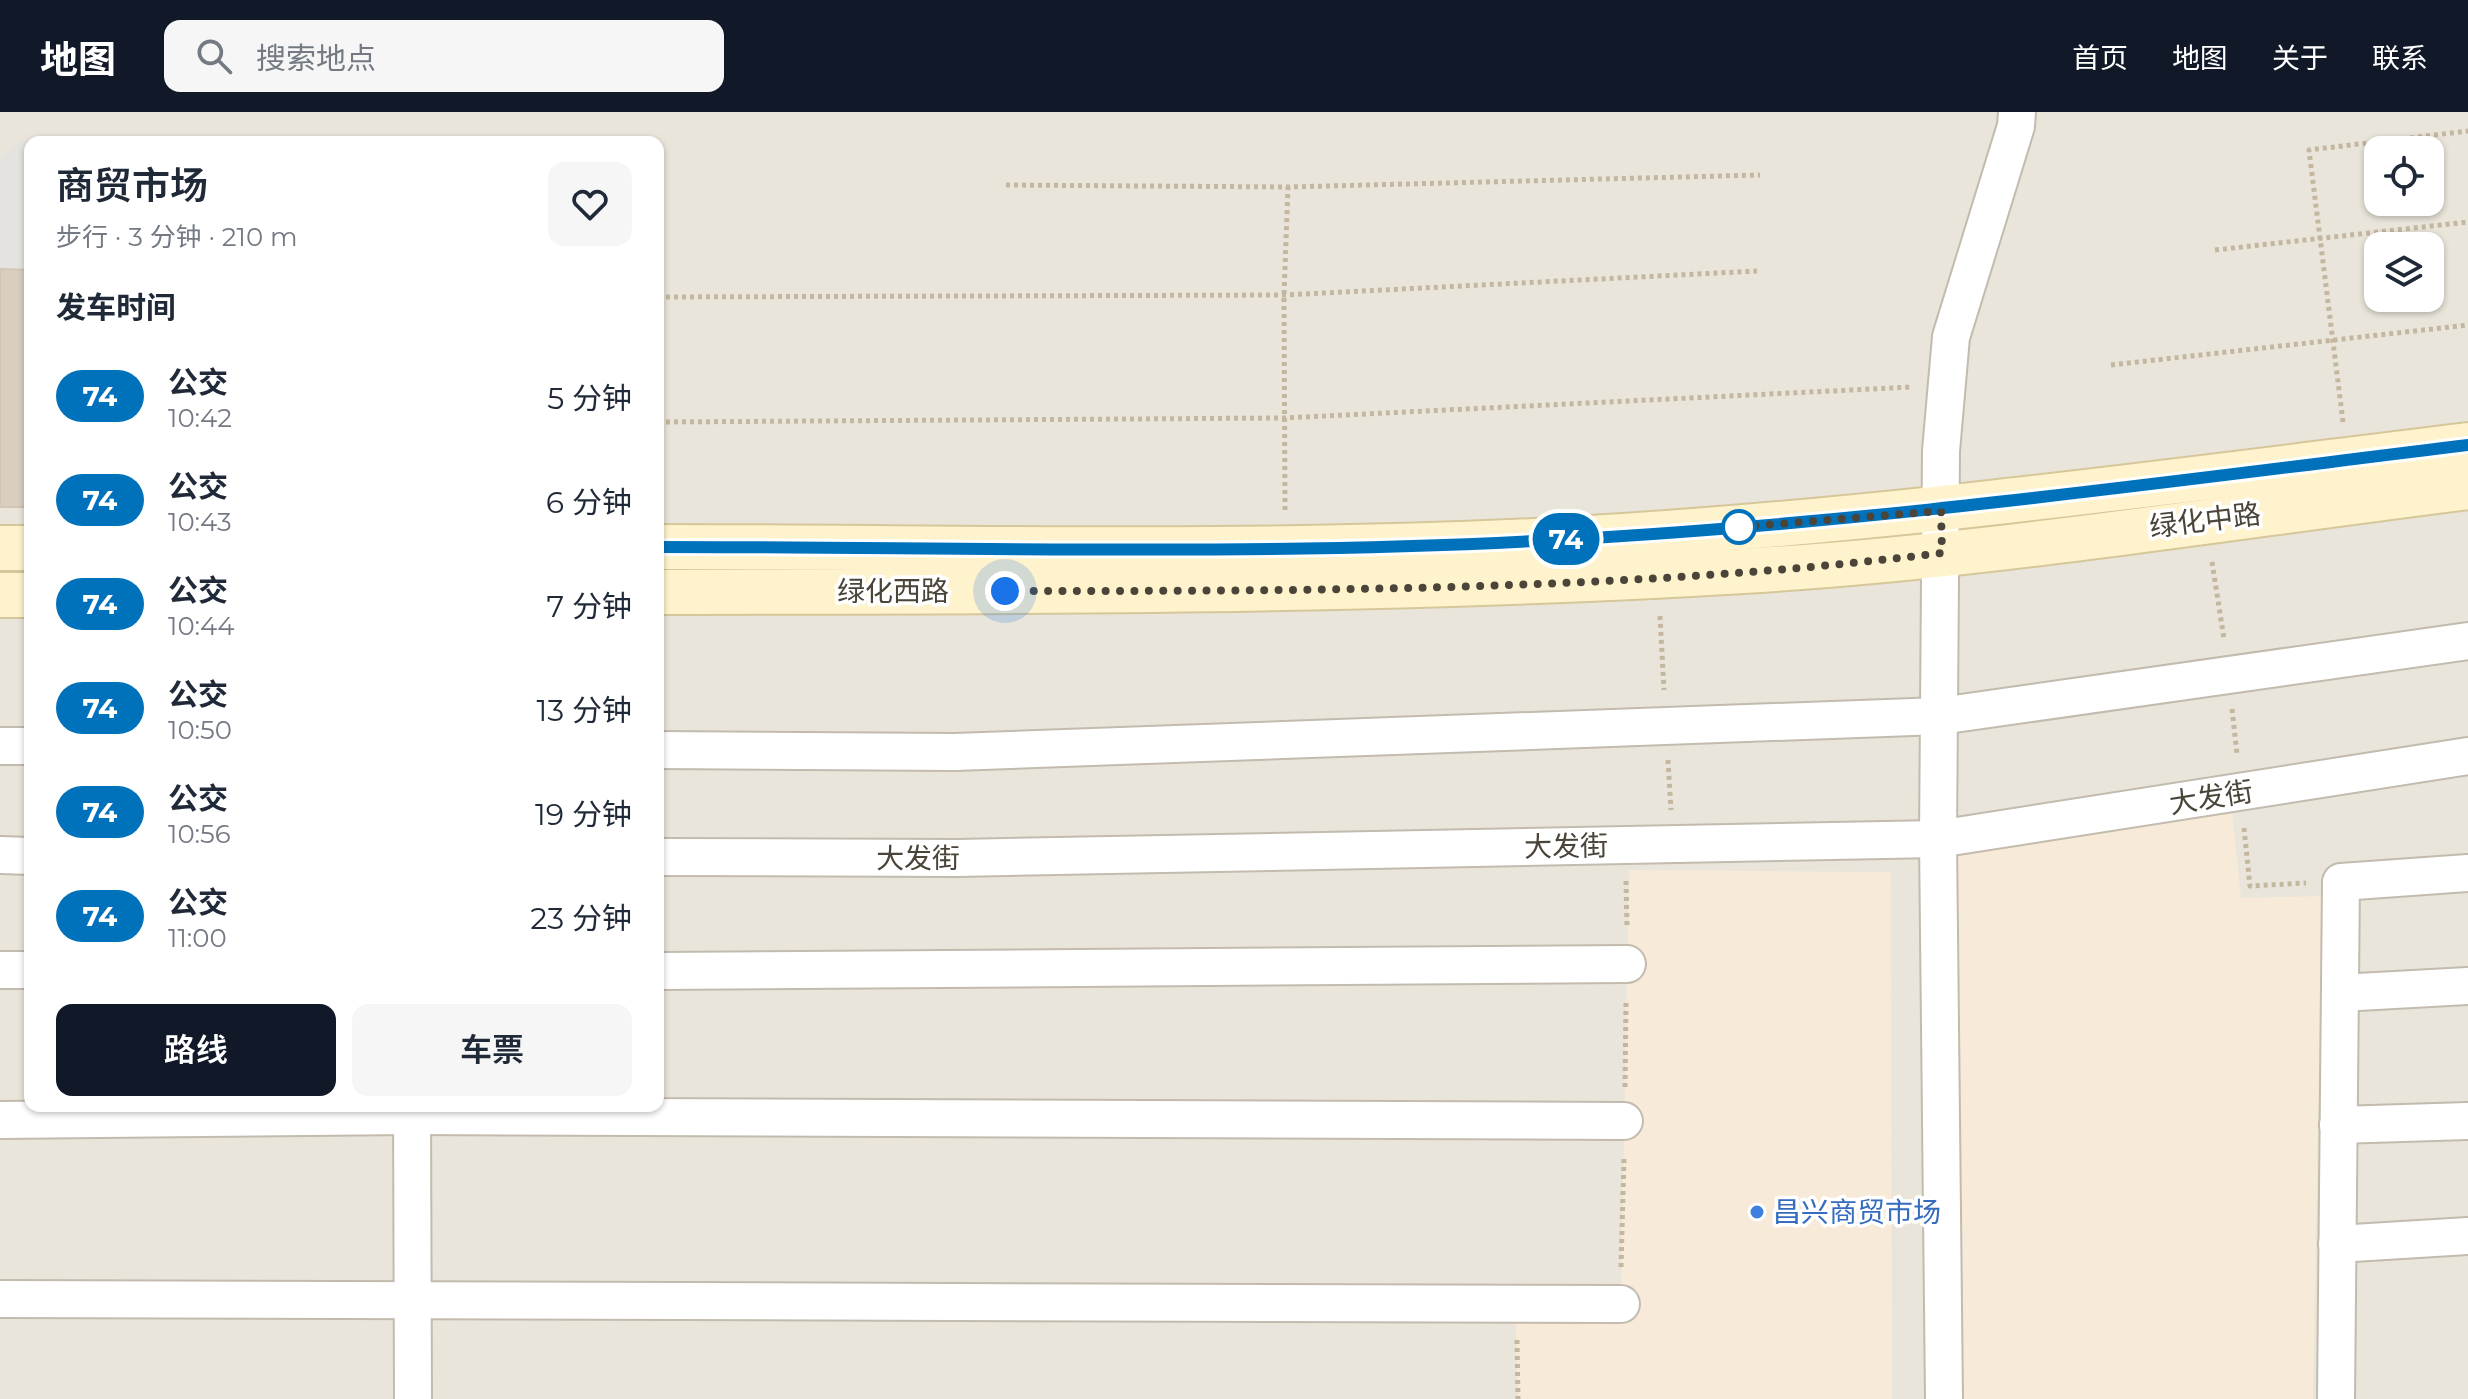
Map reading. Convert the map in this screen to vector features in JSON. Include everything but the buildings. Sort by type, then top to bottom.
[{"type":"main road","name":"绿化中路","points":[[1942,532],[2349,460],[2468,445]]},
{"type":"main road","name":"绿化中路","points":[[1942,532],[2468,487]]},
{"type":"main road","name":"绿化西路","points":[[664,547],[1286,547],[1942,532]]},
{"type":"main road","name":"绿化西路","points":[[664,592],[1283,589],[1533,582],[1746,571],[1942,532]]},
{"type":"main road","points":[[0,548],[24,548]]},
{"type":"main road","points":[[0,595],[24,595]]},
{"type":"street","points":[[1944,1399],[1938,839],[1947,385],[1951,337],[2016,126],[2017,112]]},
{"type":"street","points":[[664,750],[955,752],[1940,716],[2468,641]]},
{"type":"street","points":[[0,746],[24,746]]},
{"type":"street","name":"大发街","points":[[664,857],[957,858],[1938,839],[2468,756]]},
{"type":"street","points":[[0,855],[24,856]]},
{"type":"street","points":[[2336,1399],[2341,882],[2468,873]]},
{"type":"street","points":[[664,971],[1627,964]]},
{"type":"street","points":[[0,970],[24,970]]},
{"type":"street","points":[[2340,993],[2468,986]]},
{"type":"street","points":[[0,1120],[366,1112]]},
{"type":"street","points":[[412,1112],[413,1399]]},
{"type":"street","points":[[533,1112],[1624,1121]]},
{"type":"street","points":[[2338,1125],[2468,1121]]},
{"type":"street","points":[[2337,1244],[2468,1236]]},
{"type":"street","points":[[0,1299],[1621,1304]]},
{"type":"path","points":[[2349,460],[2331,341],[2309,150],[2468,131]]},
{"type":"path","points":[[1006,185],[1288,187],[1760,175]]},
{"type":"path","points":[[1286,547],[1284,295],[1288,187]]},
{"type":"path","points":[[2215,250],[2468,222]]},
{"type":"path","points":[[664,297],[1284,295],[1757,271]]},
{"type":"path","points":[[2111,365],[2468,325]]},
{"type":"path","points":[[664,422],[1284,418],[1947,385]]},
{"type":"path","points":[[1621,1304],[1626,845]]},
{"type":"path","points":[[1515,1303],[1518,1399]]},
{"type":"shaded area","points":[[0,112],[2468,112],[2468,1399],[0,1399]]},
{"type":"shaded area","points":[[24,139],[24,270],[0,269],[0,159]]},
{"type":"shaded area","points":[[2232,810],[2241,898],[2322,896],[2313,1399],[1961,1399],[1957,853]]},
{"type":"shaded area","name":"昌兴商贸市场","points":[[1629,870],[1891,872],[1892,1399],[1518,1399],[1515,1303],[1621,1303]]},
{"type":"bus line","name":"74","points":[[664,547],[1304,547],[1533,541],[1941,511],[2468,445]]},
{"type":"place","name":"昌兴商贸市场","points":[[1757,1212]]},
{"type":"route","points":[[1005,591],[1298,589],[1533,582],[1746,571],[1942,553],[1941,511],[1739,527]]}]
